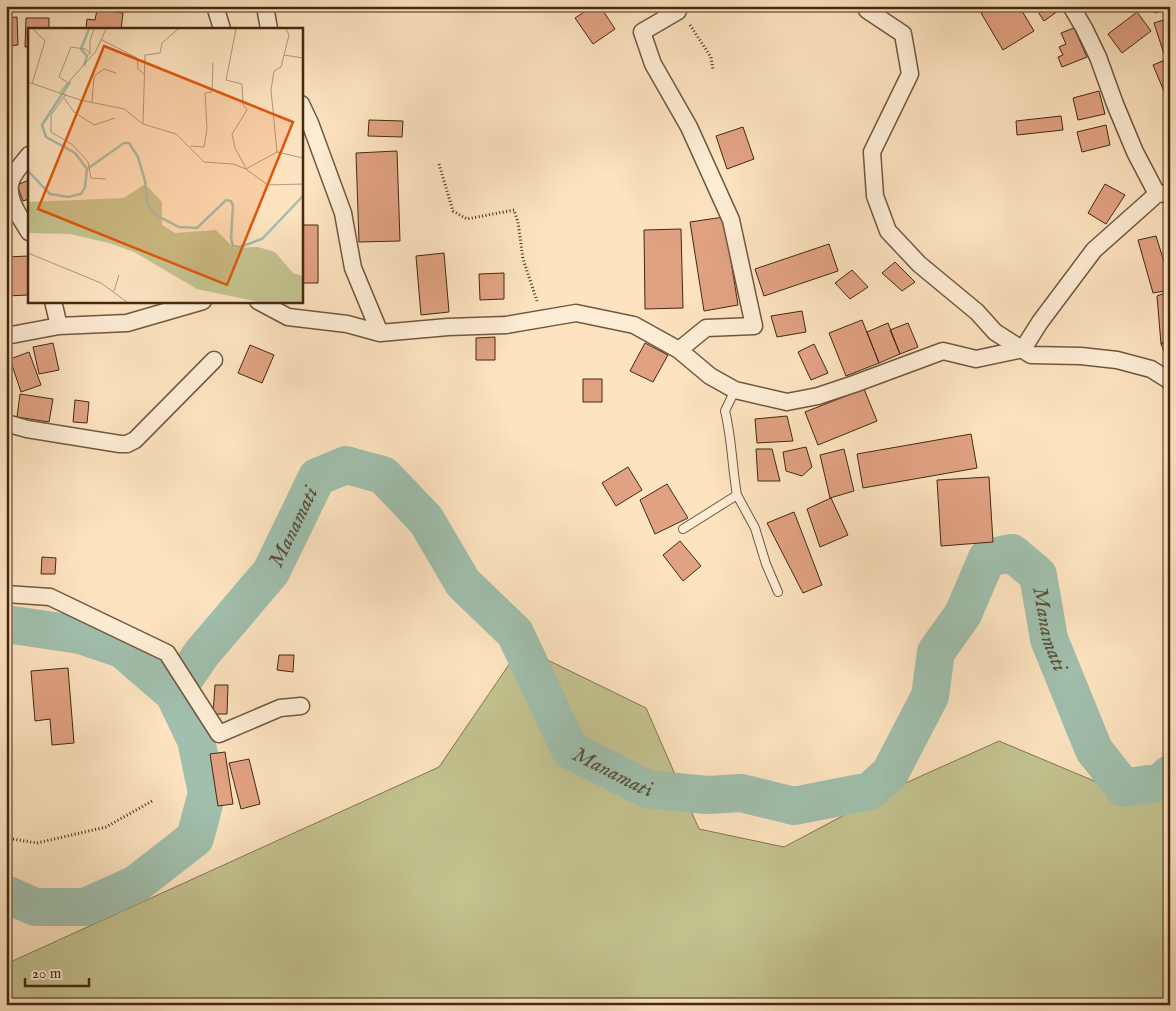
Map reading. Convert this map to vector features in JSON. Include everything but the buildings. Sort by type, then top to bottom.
[{"type":"street","points":[[215,6],[222,28]]},
{"type":"street","points":[[265,6],[269,28]]},
{"type":"street","points":[[865,6],[867,10],[903,34],[910,74],[872,152],[875,196],[888,231],[918,264],[978,312],[995,332],[1031,355],[1081,356],[1118,360],[1151,369],[1170,381]]},
{"type":"street","points":[[260,302],[288,317],[347,324],[380,333],[448,327],[506,325],[576,313],[634,325],[679,350],[710,376],[736,390],[787,402],[818,396],[943,351],[976,359],[1023,349],[1040,322],[1094,250],[1164,194],[1135,152],[1114,104],[1098,57],[1071,6]]},
{"type":"street","points":[[677,8],[642,32],[653,64],[689,127],[731,220],[754,326],[706,328],[679,350]]},
{"type":"street","points":[[302,106],[343,213],[354,268],[380,333]]},
{"type":"street","points":[[28,156],[11,180],[9,191],[13,204],[28,230]]},
{"type":"street","points":[[52,302],[59,326]]},
{"type":"street","points":[[6,336],[59,326],[127,323],[200,302]]},
{"type":"street","points":[[6,423],[27,429],[127,444],[135,440],[214,360]]},
{"type":"street","points":[[6,594],[50,597],[167,652],[219,734],[280,708],[301,706]]},
{"type":"lane","points":[[736,390],[725,411],[731,436],[731,462],[737,495],[756,528],[766,564],[778,592]]},
{"type":"lane","points":[[683,529],[737,495]]},
{"type":"path","points":[[677,8],[695,31],[711,57],[714,70]]},
{"type":"path","points":[[439,164],[453,211],[467,219],[514,210],[518,222],[523,259],[543,318]]},
{"type":"path","points":[[6,838],[37,843],[106,827],[154,800]]},
{"type":"green space","points":[[521,647],[646,708],[699,829],[784,847],[899,786],[999,741],[1130,796],[1170,778],[1170,1005],[6,1005],[6,964],[439,767]]},
{"type":"waterway","name":"Manamati","points":[[6,624],[80,635],[122,649],[174,694],[202,653],[271,572],[317,477],[346,465],[383,475],[426,520],[463,583],[515,633],[570,750],[647,789],[707,795],[741,793],[794,806],[870,791],[890,773],[930,696],[936,652],[963,614],[987,558],[1012,553],[1038,575],[1049,639],[1094,750],[1124,788],[1161,782],[1170,774]]},
{"type":"waterway","points":[[6,894],[35,907],[85,907],[136,884],[195,838],[207,793],[196,740],[174,694]]}]
